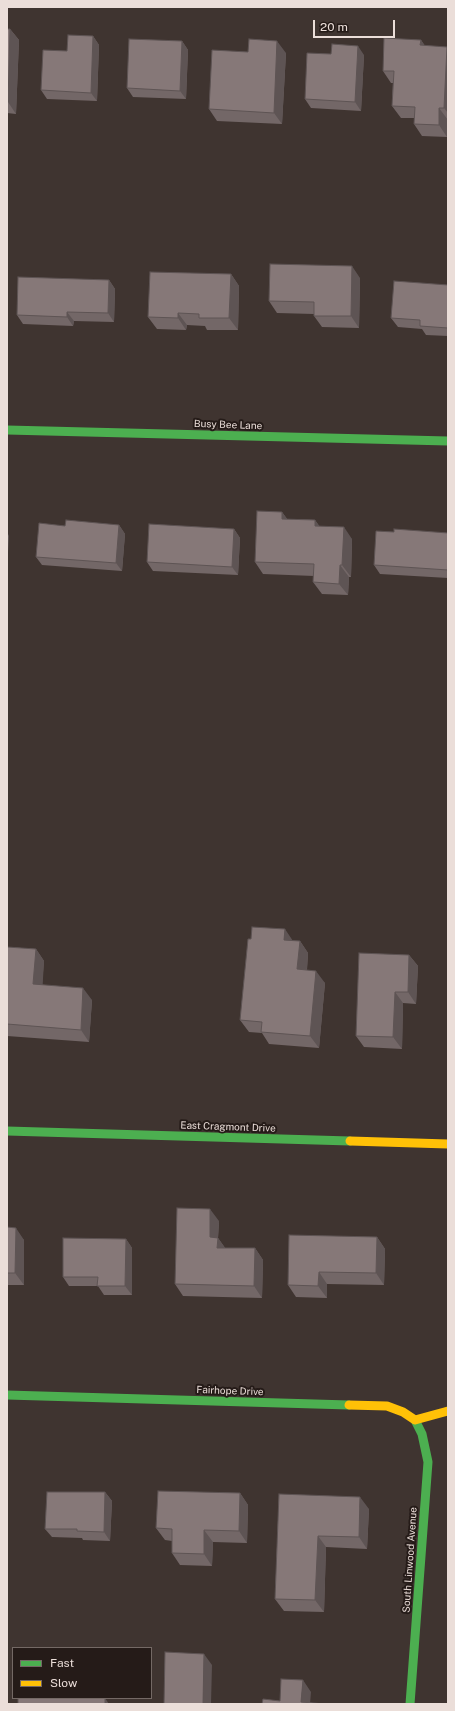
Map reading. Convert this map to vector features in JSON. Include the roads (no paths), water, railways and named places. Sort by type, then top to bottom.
[{"type":"street","name":"Busy Bee Lane","points":[[7,430],[448,441]]},
{"type":"street","name":"East Cragmont Drive","points":[[7,1131],[448,1144]]},
{"type":"street","name":"Fairhope Drive","points":[[7,1395],[387,1406],[403,1412],[415,1420]]},
{"type":"street","points":[[415,1420],[448,1411]]},
{"type":"street","name":"South Linwood Avenue","points":[[410,1704],[428,1462],[422,1434],[415,1420]]}]
